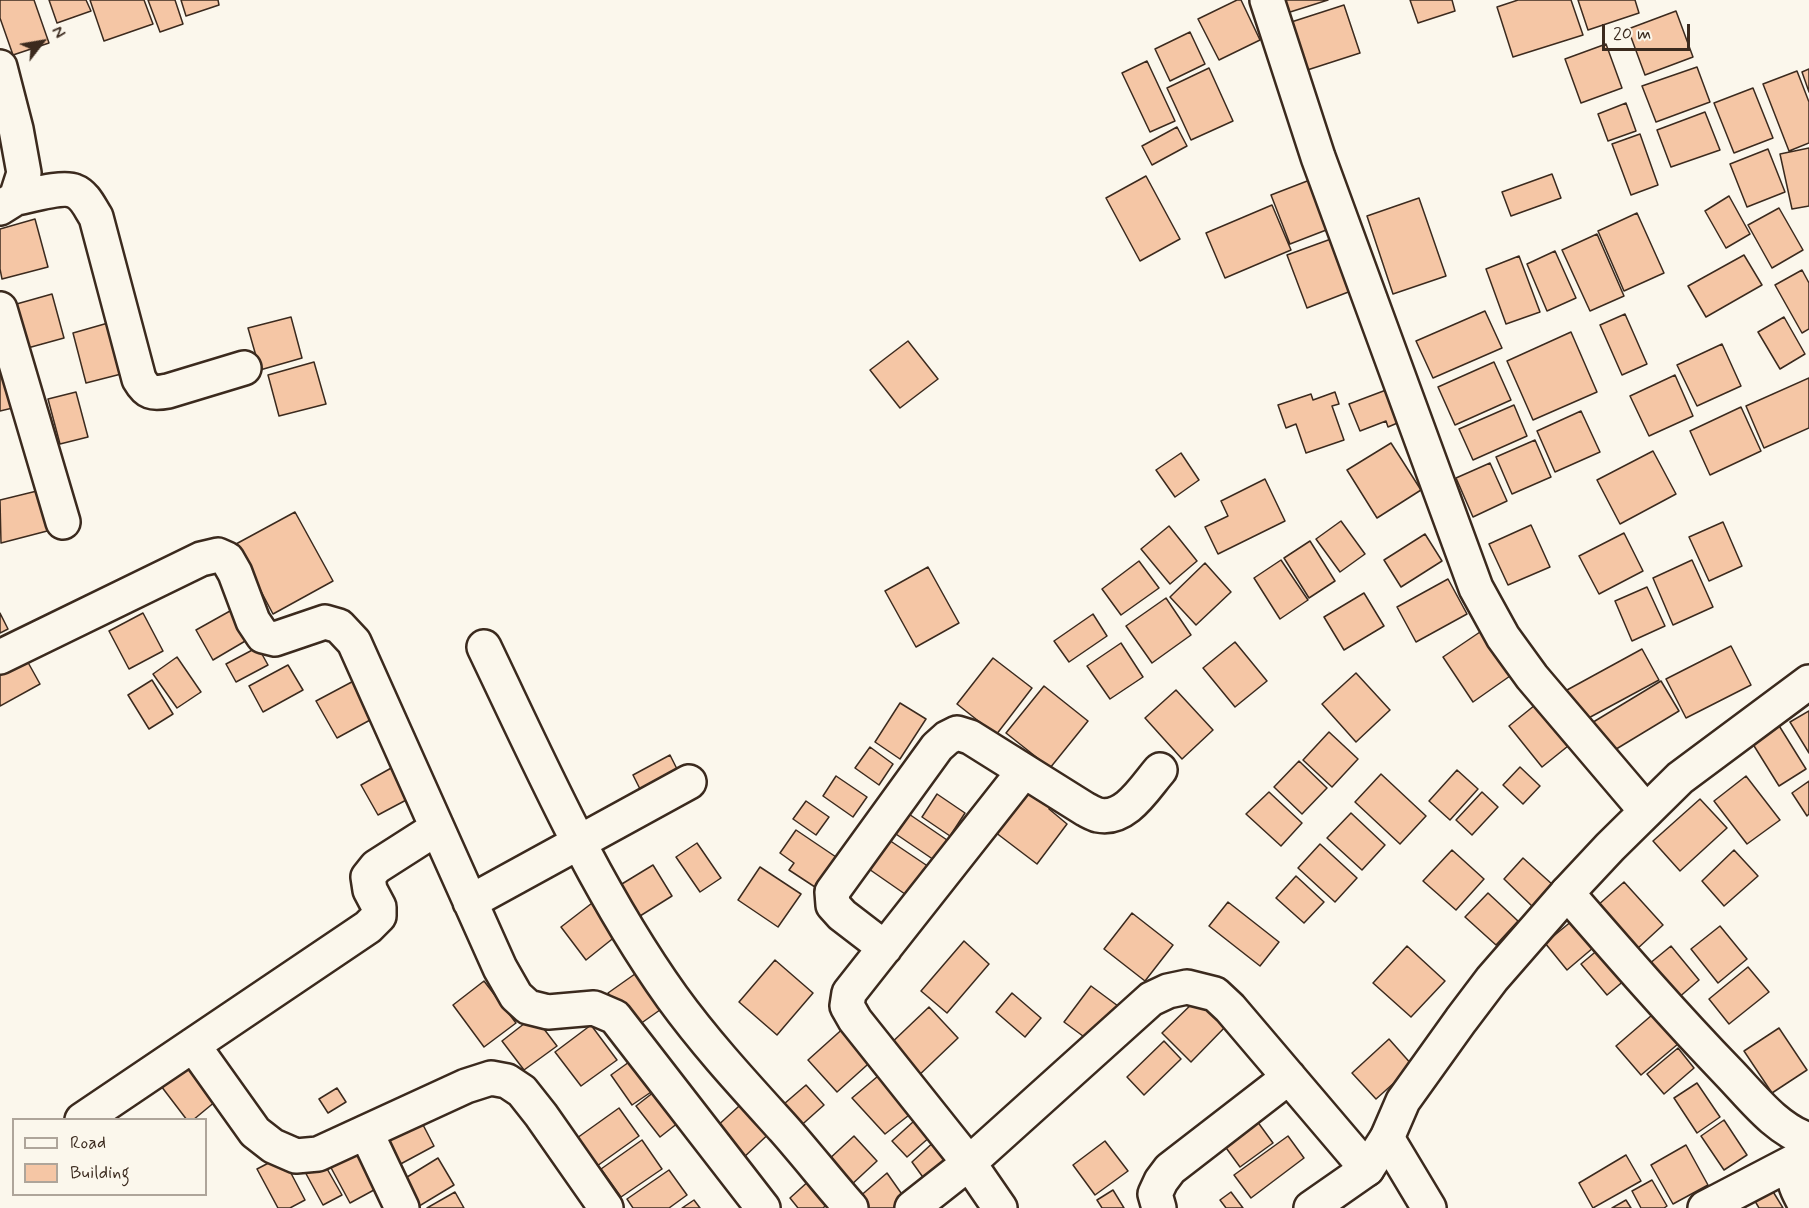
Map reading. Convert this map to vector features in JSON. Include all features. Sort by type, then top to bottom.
[{"type":"street","points":[[1266,0],[1318,157],[1476,588],[1503,637],[1532,676],[1646,811]]},
{"type":"street","points":[[0,67],[16,129],[24,174],[8,203]]},
{"type":"street","points":[[8,203],[56,190],[74,190],[86,200],[96,217],[139,379],[145,389],[155,393],[168,391],[244,368]]},
{"type":"street","points":[[0,309],[6,352],[63,522]]},
{"type":"street","points":[[0,657],[201,559],[218,555],[227,559],[235,573],[253,621],[263,636],[275,639],[325,621],[339,626],[354,642],[500,968],[516,996],[528,1007],[548,1012],[594,1008],[615,1017],[763,1208]]},
{"type":"street","points":[[484,647],[578,842],[632,937],[672,998],[710,1046],[851,1208]]},
{"type":"street","points":[[1311,1208],[1367,1169],[1387,1138],[1403,1101],[1461,1020],[1492,979],[1567,893],[1680,778],[1809,682]]},
{"type":"street","points":[[885,948],[842,915],[833,905],[832,892],[937,747],[947,738],[957,734],[970,737],[1085,809],[1099,815],[1111,815],[1126,808],[1160,770]]},
{"type":"street","points":[[1000,1208],[969,1163],[855,1020],[847,1006],[849,993],[1024,771]]},
{"type":"street","points":[[470,902],[689,782]]},
{"type":"street","points":[[84,1118],[368,927],[379,916],[379,907],[370,890],[368,877],[376,867],[437,828]]},
{"type":"street","points":[[1567,893],[1692,1035],[1778,1123],[1796,1136],[1805,1149]]},
{"type":"street","points":[[912,1208],[969,1163],[1151,999],[1168,991],[1187,987],[1215,994],[1230,1008],[1367,1169]]},
{"type":"street","points":[[193,1045],[255,1132],[273,1146],[296,1156],[318,1154],[466,1086],[491,1078],[507,1081],[522,1091],[541,1115],[606,1208]]},
{"type":"street","points":[[1159,1208],[1155,1194],[1170,1169],[1289,1077]]},
{"type":"street","points":[[366,1132],[402,1208]]},
{"type":"street","points":[[1387,1138],[1429,1208]]},
{"type":"street","points":[[1705,1208],[1805,1149]]},
{"type":"street","points":[[1805,1149],[1794,1183],[1806,1208]]},
{"type":"building","points":[[0,0],[34,0],[49,43],[13,55],[0,18]]},
{"type":"building","points":[[49,0],[86,0],[91,11],[57,23]]},
{"type":"building","points":[[90,0],[144,0],[153,24],[104,41]]},
{"type":"building","points":[[148,0],[175,0],[183,24],[160,32]]},
{"type":"building","points":[[181,0],[218,0],[219,5],[186,16]]},
{"type":"building","points":[[1241,0],[1260,40],[1219,60],[1198,19]]},
{"type":"building","points":[[1283,0],[1328,0],[1287,13]]},
{"type":"building","points":[[1410,0],[1452,0],[1455,11],[1418,23]]},
{"type":"building","points":[[1518,0],[1571,0],[1583,35],[1513,57],[1497,7]]},
{"type":"building","points":[[1578,0],[1635,0],[1639,13],[1588,30]]},
{"type":"building","points":[[1344,5],[1360,53],[1298,73],[1282,25]]},
{"type":"building","points":[[1676,11],[1693,57],[1645,75],[1628,29]]},
{"type":"building","points":[[1190,32],[1205,64],[1170,81],[1155,49]]},
{"type":"building","points":[[1606,44],[1622,88],[1581,103],[1565,59]]},
{"type":"building","points":[[1147,61],[1175,121],[1150,132],[1122,73]]},
{"type":"building","points":[[1697,67],[1710,102],[1656,122],[1642,86]]},
{"type":"building","points":[[1209,68],[1233,121],[1191,140],[1167,88]]},
{"type":"building","points":[[1809,69],[1809,92],[1802,72]]},
{"type":"building","points":[[1797,71],[1809,102],[1809,143],[1789,151],[1763,84]]},
{"type":"building","points":[[1753,88],[1773,138],[1734,153],[1714,103]]},
{"type":"building","points":[[1626,103],[1636,131],[1608,141],[1598,114]]},
{"type":"building","points":[[1705,112],[1720,150],[1671,167],[1657,130]]},
{"type":"building","points":[[1177,127],[1187,146],[1152,165],[1142,146]]},
{"type":"building","points":[[1640,134],[1658,185],[1631,195],[1612,144]]},
{"type":"building","points":[[1809,148],[1809,206],[1792,209],[1780,154]]},
{"type":"building","points":[[1768,149],[1785,192],[1747,207],[1730,164]]},
{"type":"building","points":[[1552,174],[1561,198],[1511,216],[1502,192]]},
{"type":"building","points":[[1146,176],[1180,239],[1140,261],[1106,198]]},
{"type":"building","points":[[1315,178],[1334,227],[1290,244],[1271,195]]},
{"type":"building","points":[[1729,196],[1750,234],[1726,248],[1705,211]]},
{"type":"building","points":[[1419,198],[1446,276],[1393,294],[1367,216]]},
{"type":"building","points":[[1272,205],[1291,250],[1225,278],[1206,233]]},
{"type":"building","points":[[1779,208],[1803,250],[1772,268],[1748,225]]},
{"type":"building","points":[[1637,213],[1664,273],[1624,291],[1598,231]]},
{"type":"building","points":[[35,219],[48,267],[2,279],[0,229]]},
{"type":"building","points":[[1597,234],[1624,296],[1590,311],[1562,250]]},
{"type":"building","points":[[1331,239],[1351,291],[1307,308],[1287,255]]},
{"type":"building","points":[[1555,251],[1576,298],[1547,311],[1527,264]]},
{"type":"building","points":[[1744,255],[1762,285],[1706,317],[1688,286]]},
{"type":"building","points":[[1519,256],[1540,312],[1506,324],[1486,269]]},
{"type":"building","points":[[1802,270],[1809,283],[1809,329],[1802,333],[1775,285]]},
{"type":"building","points":[[52,294],[64,338],[24,349],[13,305]]},
{"type":"building","points":[[1485,311],[1502,348],[1433,378],[1416,341]]},
{"type":"building","points":[[1625,314],[1647,364],[1622,375],[1600,325]]},
{"type":"building","points":[[291,317],[302,358],[260,370],[248,328]]},
{"type":"building","points":[[1784,317],[1805,354],[1780,369],[1758,332]]},
{"type":"building","points":[[115,321],[129,372],[86,383],[73,333]]},
{"type":"building","points":[[1571,332],[1597,392],[1533,420],[1507,361]]},
{"type":"building","points":[[908,341],[938,379],[900,408],[870,370]]},
{"type":"building","points":[[1722,344],[1741,386],[1697,406],[1677,365]]},
{"type":"building","points":[[314,362],[326,404],[279,416],[268,375]]},
{"type":"building","points":[[1494,362],[1511,400],[1455,425],[1438,387]]},
{"type":"building","points":[[10,367],[21,406],[0,411],[0,370]]},
{"type":"building","points":[[1675,375],[1693,416],[1649,436],[1630,396]]},
{"type":"building","points":[[1809,378],[1809,428],[1764,448],[1746,406]]},
{"type":"building","points":[[1394,387],[1407,419],[1388,427],[1386,421],[1360,431],[1349,404]]},
{"type":"building","points":[[76,392],[88,437],[60,444],[48,399]]},
{"type":"building","points":[[1335,392],[1339,404],[1332,406],[1344,440],[1306,453],[1296,424],[1286,428],[1278,405],[1311,394],[1313,400]]},
{"type":"building","points":[[1514,405],[1527,436],[1473,460],[1459,429]]},
{"type":"building","points":[[1741,407],[1761,451],[1710,475],[1690,431]]},
{"type":"building","points":[[1581,411],[1600,452],[1555,472],[1537,431]]},
{"type":"building","points":[[1535,440],[1551,477],[1512,494],[1496,457]]},
{"type":"building","points":[[1391,443],[1421,490],[1377,518],[1347,470]]},
{"type":"building","points":[[1653,451],[1676,494],[1620,524],[1597,480]]},
{"type":"building","points":[[1181,453],[1199,480],[1175,497],[1156,470]]},
{"type":"building","points":[[1490,463],[1507,501],[1473,517],[1456,478]]},
{"type":"building","points":[[1265,479],[1285,521],[1218,554],[1205,527],[1228,516],[1221,501]]},
{"type":"building","points":[[41,490],[51,530],[1,543],[0,500]]},
{"type":"building","points":[[295,512],[333,581],[273,614],[236,544]]},
{"type":"building","points":[[1341,521],[1365,554],[1340,572],[1316,539]]},
{"type":"building","points":[[1723,522],[1742,566],[1709,581],[1689,537]]},
{"type":"building","points":[[1531,525],[1550,567],[1508,585],[1489,544]]},
{"type":"building","points":[[1169,526],[1197,561],[1170,584],[1141,549]]},
{"type":"building","points":[[1624,533],[1643,571],[1599,594],[1579,556]]},
{"type":"building","points":[[1425,534],[1442,561],[1401,587],[1384,560]]},
{"type":"building","points":[[1310,541],[1335,581],[1309,598],[1284,558]]},
{"type":"building","points":[[1281,560],[1308,600],[1280,619],[1254,578]]},
{"type":"building","points":[[1692,560],[1713,607],[1673,625],[1653,578]]},
{"type":"building","points":[[1139,561],[1159,588],[1121,615],[1102,589]]},
{"type":"building","points":[[1205,563],[1231,592],[1196,625],[1170,597]]},
{"type":"building","points":[[928,567],[959,623],[916,647],[885,591]]},
{"type":"building","points":[[1448,579],[1467,614],[1416,642],[1397,607]]},
{"type":"building","points":[[1647,587],[1665,626],[1632,641],[1615,601]]},
{"type":"building","points":[[1364,593],[1384,626],[1344,650],[1324,617]]},
{"type":"building","points":[[1166,598],[1191,635],[1152,663],[1126,626]]},
{"type":"building","points":[[230,611],[247,640],[213,660],[196,630]]},
{"type":"building","points":[[0,613],[8,629],[0,633]]},
{"type":"building","points":[[143,613],[163,651],[129,669],[109,631]]},
{"type":"building","points":[[1093,614],[1107,636],[1069,662],[1054,641]]},
{"type":"building","points":[[1480,632],[1510,676],[1473,702],[1443,657]]},
{"type":"building","points":[[1235,642],[1267,681],[1235,707],[1203,668]]},
{"type":"building","points":[[1121,643],[1143,677],[1110,699],[1087,666]]},
{"type":"building","points":[[1731,646],[1751,685],[1686,718],[1666,679]]},
{"type":"building","points":[[258,647],[268,665],[236,682],[226,664]]},
{"type":"building","points":[[1642,649],[1659,680],[1583,721],[1567,690]]},
{"type":"building","points":[[25,657],[40,684],[0,706],[0,671]]},
{"type":"building","points":[[177,657],[201,692],[177,708],[153,674]]},
{"type":"building","points":[[993,658],[1032,688],[996,735],[957,704]]},
{"type":"building","points":[[288,665],[303,690],[263,712],[249,686]]},
{"type":"building","points":[[1356,673],[1390,710],[1356,742],[1322,704]]},
{"type":"building","points":[[363,676],[383,713],[337,738],[316,701]]},
{"type":"building","points":[[152,680],[173,714],[149,729],[128,695]]},
{"type":"building","points":[[1661,681],[1679,711],[1608,754],[1590,724]]},
{"type":"building","points":[[1044,686],[1088,721],[1050,768],[1006,733]]},
{"type":"building","points":[[1176,690],[1213,730],[1182,759],[1145,718]]},
{"type":"building","points":[[1540,701],[1573,742],[1542,767],[1509,726]]},
{"type":"building","points":[[900,703],[926,719],[900,759],[875,742]]},
{"type":"building","points":[[1809,711],[1809,753],[1790,722]]},
{"type":"building","points":[[1778,724],[1806,769],[1779,786],[1751,741]]},
{"type":"building","points":[[1329,732],[1358,759],[1332,787],[1303,760]]},
{"type":"building","points":[[870,747],[893,764],[879,785],[855,768]]},
{"type":"building","points":[[670,755],[680,775],[643,795],[633,775]]},
{"type":"building","points":[[1299,761],[1327,788],[1302,814],[1274,787]]},
{"type":"building","points":[[393,767],[410,798],[378,815],[361,785]]},
{"type":"building","points":[[1520,767],[1540,786],[1523,804],[1503,785]]},
{"type":"building","points":[[1457,770],[1478,789],[1450,820],[1429,801]]},
{"type":"building","points":[[1381,774],[1426,816],[1400,844],[1355,802]]},
{"type":"building","points":[[836,776],[867,797],[853,817],[823,796]]},
{"type":"building","points":[[1746,776],[1780,820],[1747,844],[1714,801]]},
{"type":"building","points":[[1028,780],[1037,786],[1031,795],[1037,800],[1043,793],[1054,802],[1049,809],[1067,824],[1037,864],[991,829]]},
{"type":"building","points":[[1809,781],[1809,814],[1807,816],[1792,793]]},
{"type":"building","points":[[1269,792],[1302,823],[1281,846],[1246,814]]},
{"type":"building","points":[[1482,792],[1498,807],[1472,835],[1456,820]]},
{"type":"building","points":[[937,794],[965,813],[950,836],[922,817]]},
{"type":"building","points":[[1700,799],[1727,828],[1680,871],[1653,841]]},
{"type":"building","points":[[806,801],[829,817],[816,835],[793,819]]},
{"type":"building","points":[[903,810],[950,842],[937,862],[890,830]]},
{"type":"building","points":[[1351,813],[1385,845],[1362,870],[1327,838]]},
{"type":"building","points":[[796,830],[839,859],[818,889],[789,870],[794,863],[780,853]]},
{"type":"building","points":[[886,838],[935,871],[915,901],[866,867]]},
{"type":"building","points":[[697,843],[721,878],[700,892],[676,857]]},
{"type":"building","points":[[1320,844],[1357,878],[1335,902],[1298,868]]},
{"type":"building","points":[[1452,850],[1484,879],[1456,910],[1423,881]]},
{"type":"building","points":[[1734,850],[1758,876],[1724,906],[1702,881]]},
{"type":"building","points":[[1523,858],[1553,885],[1533,907],[1504,879]]},
{"type":"building","points":[[653,865],[672,896],[632,921],[612,890]]},
{"type":"building","points":[[760,867],[801,894],[778,927],[738,900]]},
{"type":"building","points":[[1296,876],[1324,902],[1304,923],[1276,898]]},
{"type":"building","points":[[1624,882],[1663,925],[1637,949],[1597,906]]},
{"type":"building","points":[[1488,893],[1518,921],[1496,945],[1465,917]]},
{"type":"building","points":[[596,900],[621,932],[586,960],[561,927]]},
{"type":"building","points":[[1228,902],[1279,942],[1260,966],[1209,926]]},
{"type":"building","points":[[1132,913],[1173,945],[1145,981],[1104,949]]},
{"type":"building","points":[[1578,916],[1600,942],[1567,970],[1545,943]]},
{"type":"building","points":[[1720,926],[1747,959],[1718,983],[1691,949]]},
{"type":"building","points":[[964,941],[989,964],[947,1013],[921,991]]},
{"type":"building","points":[[1606,943],[1632,974],[1607,995],[1581,964]]},
{"type":"building","points":[[1407,946],[1445,981],[1411,1017],[1373,983]]},
{"type":"building","points":[[1671,946],[1699,980],[1677,999],[1649,964]]},
{"type":"building","points":[[775,960],[813,993],[777,1035],[739,1002]]},
{"type":"building","points":[[1748,967],[1769,992],[1729,1024],[1709,999]]},
{"type":"building","points":[[642,969],[667,1005],[633,1029],[608,993]]},
{"type":"building","points":[[484,981],[516,1023],[484,1047],[453,1005]]},
{"type":"building","points":[[1091,986],[1118,1006],[1091,1042],[1064,1022]]},
{"type":"building","points":[[1012,993],[1041,1018],[1025,1037],[996,1012]]},
{"type":"building","points":[[1200,996],[1228,1024],[1191,1062],[1162,1033]]},
{"type":"building","points":[[929,1007],[958,1038],[915,1079],[886,1048]]},
{"type":"building","points":[[1652,1015],[1678,1044],[1641,1075],[1616,1046]]},
{"type":"building","points":[[534,1016],[557,1046],[524,1070],[502,1041]]},
{"type":"building","points":[[591,1025],[617,1060],[581,1086],[555,1052]]},
{"type":"building","points":[[847,1025],[876,1057],[837,1092],[808,1060]]},
{"type":"building","points":[[1779,1028],[1807,1070],[1772,1093],[1744,1051]]},
{"type":"building","points":[[1389,1039],[1413,1066],[1376,1099],[1352,1073]]},
{"type":"building","points":[[1164,1041],[1181,1059],[1144,1095],[1127,1077]]},
{"type":"building","points":[[1678,1048],[1694,1068],[1664,1094],[1647,1074]]},
{"type":"building","points":[[636,1057],[657,1088],[632,1105],[611,1075]]},
{"type":"building","points":[[186,1061],[216,1101],[195,1118],[185,1118],[158,1082]]},
{"type":"building","points":[[884,1071],[918,1108],[885,1134],[852,1098]]},
{"type":"building","points":[[1697,1083],[1720,1117],[1697,1133],[1674,1098]]},
{"type":"building","points":[[806,1085],[824,1105],[796,1130],[777,1110]]},
{"type":"building","points":[[337,1088],[346,1102],[328,1113],[319,1099]]},
{"type":"building","points":[[659,1088],[683,1119],[660,1137],[636,1106]]},
{"type":"building","points":[[749,1097],[776,1127],[742,1159],[715,1128]]},
{"type":"building","points":[[619,1108],[639,1136],[597,1166],[577,1138]]},
{"type":"building","points":[[924,1112],[939,1129],[907,1157],[892,1141]]},
{"type":"building","points":[[420,1119],[434,1146],[395,1167],[381,1140]]},
{"type":"building","points":[[1724,1120],[1747,1155],[1724,1170],[1701,1136]]},
{"type":"building","points":[[1257,1121],[1273,1143],[1240,1167],[1224,1145]]},
{"type":"building","points":[[854,1136],[877,1161],[850,1186],[827,1161]]},
{"type":"building","points":[[1288,1136],[1304,1158],[1251,1198],[1234,1175]]},
{"type":"building","points":[[937,1139],[953,1157],[925,1180],[912,1162]]},
{"type":"building","points":[[642,1140],[662,1169],[621,1197],[601,1169]]},
{"type":"building","points":[[1105,1141],[1128,1171],[1095,1195],[1073,1165]]},
{"type":"building","points":[[365,1145],[385,1184],[350,1203],[329,1164]]},
{"type":"building","points":[[1686,1145],[1708,1185],[1673,1204],[1651,1165]]},
{"type":"building","points":[[1626,1155],[1641,1181],[1593,1208],[1579,1183]]},
{"type":"building","points":[[282,1156],[305,1200],[290,1208],[278,1208],[257,1169]]},
{"type":"building","points":[[438,1158],[454,1185],[416,1208],[399,1182]]},
{"type":"building","points":[[322,1160],[342,1195],[323,1205],[304,1170]]},
{"type":"building","points":[[669,1170],[687,1195],[669,1208],[633,1208],[627,1199]]},
{"type":"building","points":[[887,1173],[906,1200],[897,1208],[865,1208],[858,1198]]},
{"type":"building","points":[[811,1179],[831,1201],[823,1208],[798,1208],[790,1198]]},
{"type":"building","points":[[1652,1180],[1667,1206],[1664,1208],[1641,1208],[1632,1191]]},
{"type":"building","points":[[1769,1185],[1783,1208],[1759,1208],[1752,1196]]},
{"type":"building","points":[[1113,1190],[1124,1208],[1102,1208],[1097,1200]]},
{"type":"building","points":[[455,1192],[464,1208],[427,1208]]},
{"type":"building","points":[[1231,1192],[1243,1208],[1226,1208],[1220,1200]]},
{"type":"building","points":[[694,1200],[700,1208],[682,1208]]},
{"type":"building","points":[[1626,1200],[1631,1208],[1612,1208]]}]
